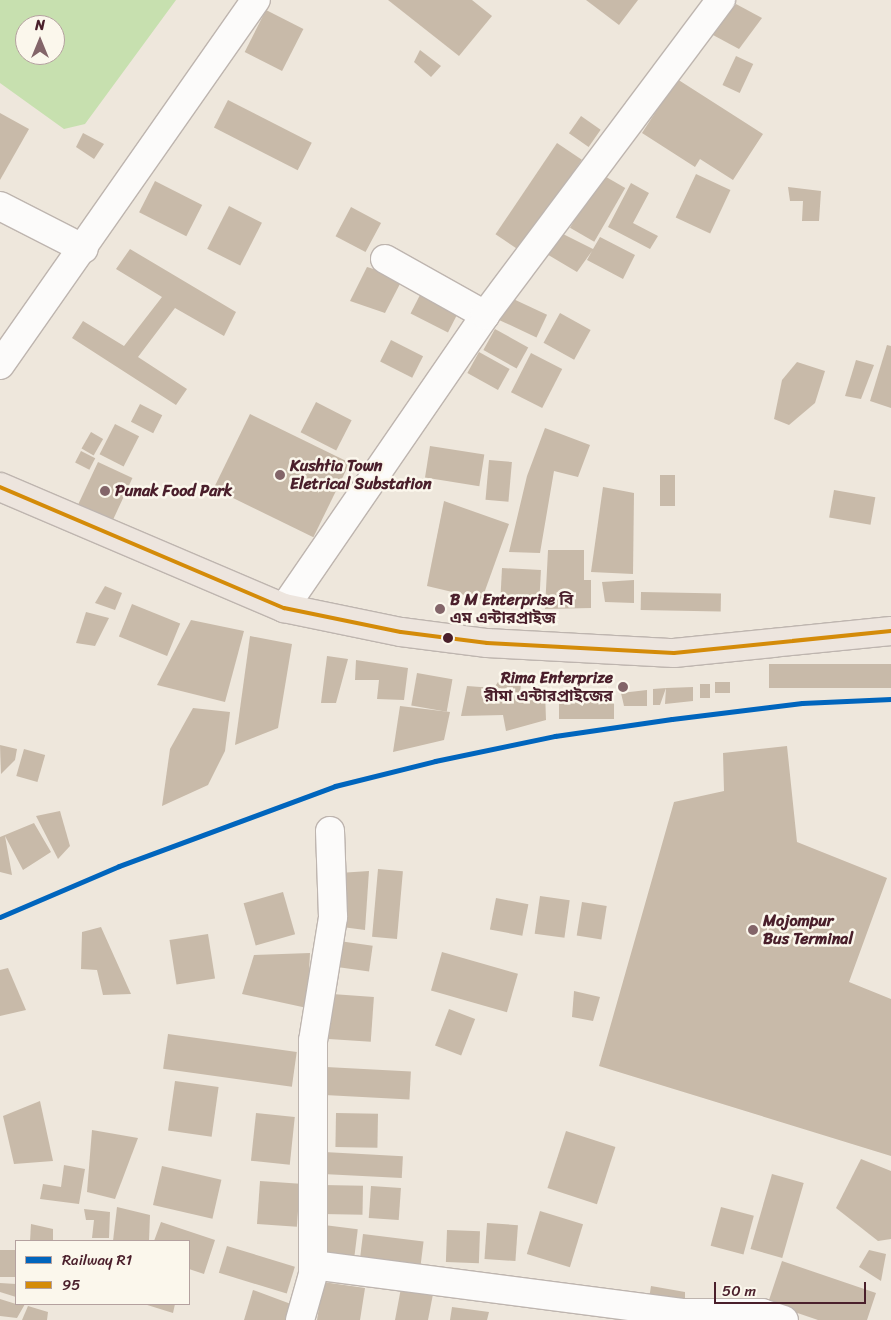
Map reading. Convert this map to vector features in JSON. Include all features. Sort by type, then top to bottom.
[{"type":"highway","points":[[0,487],[284,608],[401,632],[487,643],[674,653],[891,631]]},
{"type":"street","points":[[0,365],[84,249],[256,0]]},
{"type":"street","points":[[284,608],[485,315],[721,0]]},
{"type":"street","points":[[0,206],[84,249]]},
{"type":"street","points":[[385,259],[485,315]]},
{"type":"street","points":[[300,1320],[313,1265],[313,1041],[333,917],[330,831]]},
{"type":"street","points":[[313,1265],[684,1313],[762,1313],[784,1320]]},
{"type":"green space","points":[[0,0],[176,0],[85,124],[64,129],[0,83]]},
{"type":"building","points":[[388,0],[472,0],[492,16],[459,56]]},
{"type":"building","points":[[586,0],[638,0],[619,25]]},
{"type":"building","points":[[736,4],[762,18],[739,49],[713,35]]},
{"type":"building","points":[[266,10],[303,29],[282,71],[245,52]]},
{"type":"building","points":[[420,50],[441,66],[431,77],[414,62]]},
{"type":"building","points":[[736,56],[753,64],[740,93],[722,85]]},
{"type":"building","points":[[677,79],[763,134],[733,180],[700,159],[695,167],[642,133]]},
{"type":"building","points":[[228,100],[312,143],[298,170],[214,128]]},
{"type":"building","points":[[0,113],[29,129],[0,180]]},
{"type":"building","points":[[581,116],[601,130],[589,147],[569,133]]},
{"type":"building","points":[[83,133],[104,144],[94,159],[76,147]]},
{"type":"building","points":[[557,143],[582,160],[520,251],[495,234]]},
{"type":"building","points":[[601,174],[625,188],[594,242],[570,228]]},
{"type":"building","points":[[696,174],[730,190],[710,234],[676,218]]},
{"type":"building","points":[[155,181],[202,205],[186,236],[139,212]]},
{"type":"building","points":[[631,183],[649,193],[633,223],[658,236],[650,249],[608,227]]},
{"type":"building","points":[[788,187],[821,191],[819,221],[802,221],[803,201],[790,201]]},
{"type":"building","points":[[229,206],[262,223],[240,266],[207,249]]},
{"type":"building","points":[[351,207],[381,223],[366,252],[336,236]]},
{"type":"building","points":[[557,231],[593,249],[600,237],[635,255],[623,279],[587,260],[592,251],[577,272],[545,253]]},
{"type":"building","points":[[130,249],[236,312],[224,336],[175,308],[138,357],[187,389],[176,405],[72,338],[83,321],[124,346],[162,297],[116,269]]},
{"type":"building","points":[[367,267],[403,278],[385,313],[350,301]]},
{"type":"building","points":[[421,293],[458,312],[448,333],[411,313]]},
{"type":"building","points":[[509,297],[547,315],[536,337],[498,320]]},
{"type":"building","points":[[560,313],[591,330],[574,360],[544,343]]},
{"type":"building","points":[[495,329],[528,347],[517,368],[483,350]]},
{"type":"building","points":[[391,340],[423,356],[412,378],[380,361]]},
{"type":"building","points":[[887,345],[891,346],[891,408],[870,401]]},
{"type":"building","points":[[479,352],[510,369],[498,390],[467,373]]},
{"type":"building","points":[[531,353],[562,369],[542,408],[511,392]]},
{"type":"building","points":[[856,360],[874,365],[861,399],[845,396]]},
{"type":"building","points":[[797,362],[825,371],[815,403],[789,425],[774,419],[782,380]]},
{"type":"building","points":[[316,402],[352,420],[336,450],[301,432]]},
{"type":"building","points":[[140,404],[162,415],[153,433],[131,422]]},
{"type":"building","name":"Kushtia Town Eletrical Substation","points":[[250,414],[350,463],[313,537],[214,489]]},
{"type":"building","points":[[115,424],[139,436],[124,467],[100,454]]},
{"type":"building","points":[[545,428],[590,445],[578,477],[554,471],[540,553],[509,552],[527,476]]},
{"type":"building","points":[[91,432],[103,439],[94,455],[82,448]]},
{"type":"building","points":[[430,446],[484,455],[479,486],[425,478]]},
{"type":"building","points":[[81,451],[95,458],[89,470],[75,463]]},
{"type":"building","points":[[489,460],[512,462],[508,502],[486,500]]},
{"type":"building","name":"Punak Food Park","points":[[98,462],[132,478],[113,521],[78,505]]},
{"type":"building","points":[[660,475],[675,475],[675,506],[660,506]]},
{"type":"building","points":[[603,487],[634,493],[633,574],[591,572]]},
{"type":"building","points":[[834,490],[875,497],[870,525],[829,518]]},
{"type":"building","points":[[444,501],[509,524],[482,599],[427,586]]},
{"type":"building","points":[[548,550],[584,550],[584,580],[591,580],[591,608],[545,609]]},
{"type":"building","points":[[502,568],[541,570],[539,604],[500,602]]},
{"type":"building","points":[[634,580],[634,603],[605,602],[602,582]]},
{"type":"building","points":[[105,586],[122,593],[115,610],[95,603]]},
{"type":"building","points":[[641,592],[721,593],[721,611],[641,610]]},
{"type":"building","points":[[132,604],[180,623],[167,656],[119,636]]},
{"type":"building","points":[[86,612],[109,618],[95,646],[76,643]]},
{"type":"building","points":[[191,620],[244,631],[225,702],[157,685]]},
{"type":"building","points":[[250,636],[292,644],[278,728],[235,745]]},
{"type":"building","points":[[327,656],[348,659],[336,703],[321,703]]},
{"type":"building","points":[[356,660],[408,668],[404,700],[377,699],[379,680],[355,680]]},
{"type":"building","points":[[769,664],[891,664],[891,688],[769,688]]},
{"type":"building","points":[[417,673],[452,679],[447,712],[411,705]]},
{"type":"building","points":[[498,682],[521,685],[520,694],[545,691],[546,720],[506,731],[503,715],[461,716],[467,686],[494,688]]},
{"type":"building","points":[[715,682],[730,682],[730,693],[715,693]]},
{"type":"building","points":[[700,684],[710,684],[710,698],[700,698]]},
{"type":"building","points":[[693,687],[693,701],[665,704],[666,688]]},
{"type":"building","points":[[666,688],[660,705],[653,705],[653,689]]},
{"type":"building","points":[[559,689],[614,689],[614,719],[559,719]]},
{"type":"building","points":[[647,690],[647,706],[624,706],[621,693]]},
{"type":"building","points":[[400,706],[450,712],[444,740],[393,752]]},
{"type":"building","points":[[193,708],[230,712],[225,751],[208,785],[162,806],[170,749]]},
{"type":"building","points":[[0,745],[17,749],[15,760],[1,774]]},
{"type":"building","name":"Mojompur Bus Terminal","points":[[787,746],[797,842],[887,878],[849,982],[891,999],[891,1156],[599,1066],[674,802],[724,791],[723,753]]},
{"type":"building","points":[[24,749],[45,755],[37,782],[16,776]]},
{"type":"building","points":[[60,811],[70,846],[58,859],[36,816]]},
{"type":"building","points":[[34,823],[51,852],[23,870],[5,836],[12,875],[0,872],[0,837]]},
{"type":"building","points":[[378,869],[403,871],[397,939],[372,937]]},
{"type":"building","points":[[369,871],[365,930],[342,927],[339,873]]},
{"type":"building","points":[[283,892],[295,934],[256,946],[244,903]]},
{"type":"building","points":[[540,896],[570,900],[564,938],[535,934]]},
{"type":"building","points":[[496,898],[528,904],[522,936],[490,929]]},
{"type":"building","points":[[582,902],[607,906],[601,939],[577,936]]},
{"type":"building","points":[[101,927],[131,994],[103,995],[97,970],[81,969],[82,932]]},
{"type":"building","points":[[208,934],[215,978],[177,985],[169,940]]},
{"type":"building","points":[[339,941],[373,946],[369,971],[335,967]]},
{"type":"building","points":[[442,952],[518,974],[507,1012],[431,990]]},
{"type":"building","points":[[310,953],[307,1008],[242,994],[254,955]]},
{"type":"building","points":[[8,968],[26,1010],[0,1016],[0,970]]},
{"type":"building","points":[[574,991],[600,997],[593,1021],[572,1017]]},
{"type":"building","points":[[332,994],[374,997],[371,1042],[329,1039]]},
{"type":"building","points":[[449,1009],[475,1019],[461,1055],[435,1045]]},
{"type":"building","points":[[168,1034],[297,1052],[292,1087],[163,1069]]},
{"type":"building","points":[[326,1067],[411,1071],[409,1099],[325,1095]]},
{"type":"building","points":[[175,1081],[219,1087],[212,1137],[168,1131]]},
{"type":"building","points":[[40,1101],[53,1161],[14,1164],[3,1116]]},
{"type":"building","points":[[256,1113],[295,1117],[290,1165],[251,1161]]},
{"type":"building","points":[[336,1113],[378,1114],[377,1148],[335,1147]]},
{"type":"building","points":[[92,1130],[138,1138],[115,1199],[87,1192]]},
{"type":"building","points":[[566,1131],[615,1147],[597,1204],[547,1188]]},
{"type":"building","points":[[324,1152],[403,1156],[402,1178],[323,1174]]},
{"type":"building","points":[[861,1159],[891,1171],[891,1239],[878,1241],[836,1208]]},
{"type":"building","points":[[64,1165],[85,1169],[79,1204],[40,1199],[43,1184],[61,1187]]},
{"type":"building","points":[[162,1166],[221,1180],[212,1219],[153,1205]]},
{"type":"building","points":[[772,1174],[804,1183],[782,1258],[751,1249]]},
{"type":"building","points":[[260,1181],[300,1184],[297,1227],[257,1224]]},
{"type":"building","points":[[323,1185],[363,1186],[362,1215],[322,1214]]},
{"type":"building","points":[[371,1186],[401,1188],[399,1220],[369,1218]]},
{"type":"building","points":[[117,1207],[150,1215],[149,1240],[113,1240]]},
{"type":"building","points":[[721,1207],[754,1216],[743,1254],[711,1246]]},
{"type":"building","points":[[84,1209],[110,1212],[109,1238],[92,1238],[94,1220],[86,1220]]},
{"type":"building","points":[[540,1211],[583,1224],[570,1267],[527,1254]]},
{"type":"building","points":[[161,1222],[215,1240],[204,1274],[190,1269],[190,1240],[154,1240]]},
{"type":"building","points":[[487,1223],[518,1225],[515,1261],[484,1259]]},
{"type":"building","points":[[31,1224],[53,1229],[53,1240],[30,1240]]},
{"type":"building","points":[[324,1225],[358,1229],[354,1258],[320,1254]]},
{"type":"building","points":[[447,1230],[480,1231],[479,1263],[446,1262]]},
{"type":"building","points":[[363,1234],[424,1241],[420,1272],[359,1265]]},
{"type":"building","points":[[227,1246],[295,1267],[287,1294],[219,1273]]},
{"type":"building","points":[[0,1250],[15,1250],[15,1277],[0,1277]]},
{"type":"building","points":[[869,1250],[886,1254],[881,1281],[859,1267]]},
{"type":"building","points":[[782,1261],[876,1293],[867,1320],[818,1320],[768,1303]]},
{"type":"building","points":[[323,1282],[365,1288],[360,1320],[317,1320]]},
{"type":"building","points":[[0,1283],[15,1284],[15,1297],[0,1292]]},
{"type":"building","points":[[651,1286],[685,1292],[685,1308],[649,1299]]},
{"type":"building","points":[[401,1288],[433,1294],[428,1320],[395,1320]]},
{"type":"building","points":[[253,1290],[299,1307],[293,1320],[244,1320]]},
{"type":"building","points":[[0,1299],[15,1305],[24,1305],[17,1318],[0,1316]]},
{"type":"building","points":[[147,1305],[175,1305],[173,1313]]},
{"type":"building","points":[[28,1306],[48,1312],[47,1320],[22,1320]]},
{"type":"building","points":[[452,1307],[489,1312],[487,1320],[450,1320]]},
{"type":"rail line","name":"R1","points":[[0,917],[119,866],[335,786],[435,761],[555,736],[672,719],[802,703],[891,699]]},
{"type":"transit line","name":"95","points":[[0,487],[284,608],[401,632],[487,643],[674,653],[891,631]]},
{"type":"place","name":"Kushtia Town Eletrical Substation","points":[[280,475]]},
{"type":"place","name":"Punak Food Park","points":[[105,491]]},
{"type":"place","name":"B M Enterprise বি এম এন্টারপ্রাইজ","points":[[440,609]]},
{"type":"place","name":"Rima Enterprize রীমা এন্টারপ্রাইজের","points":[[623,687]]},
{"type":"place","name":"Mojompur Bus Terminal","points":[[753,930]]}]
